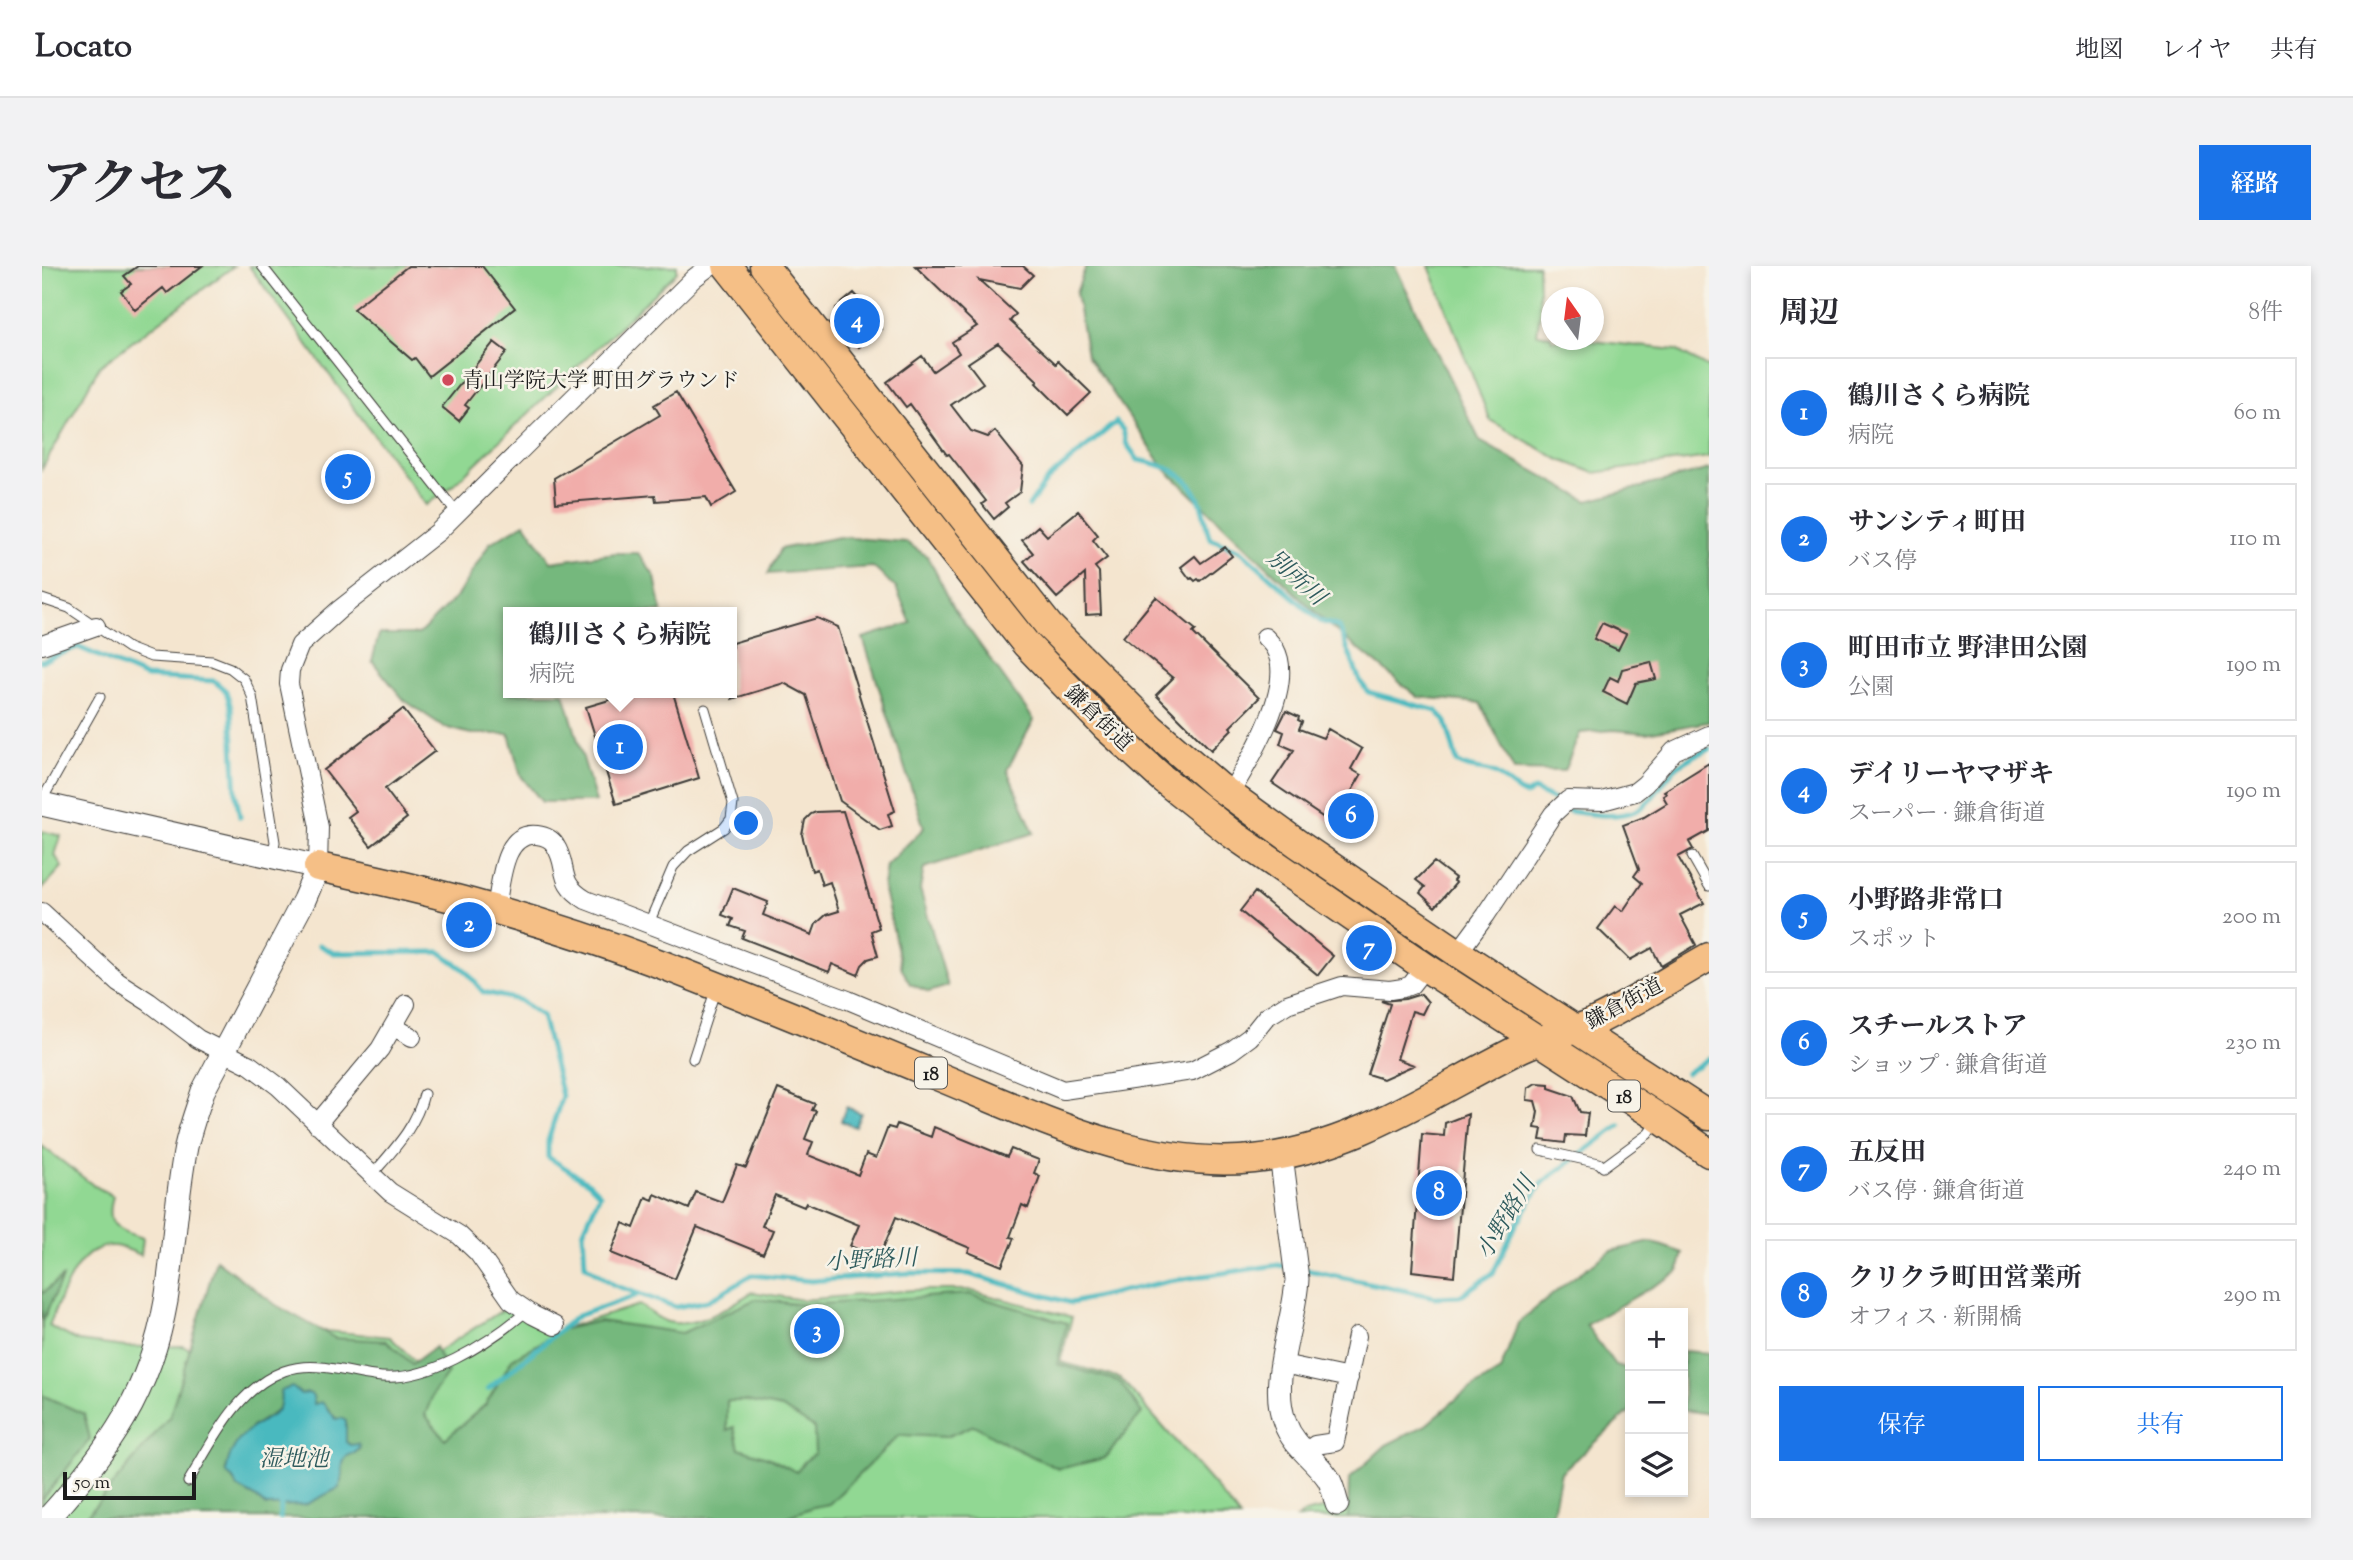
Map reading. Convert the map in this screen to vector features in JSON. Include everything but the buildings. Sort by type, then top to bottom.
[{"type":"main road","name":"鎌倉街道","points":[[727,266],[1026,644],[1098,719],[1163,779],[1221,826],[1537,1041],[1576,1029],[1599,1018],[1709,957]]},
{"type":"main road","name":"鎌倉街道","points":[[764,266],[1049,626],[1127,706],[1229,795],[1458,953],[1576,1029]]},
{"type":"main road","name":"18","points":[[318,867],[496,908],[584,936],[717,986],[1054,1123],[1121,1147],[1155,1154],[1221,1161],[1307,1150],[1367,1129],[1537,1041],[1709,1153]]},
{"type":"main road","name":"18","points":[[1576,1029],[1709,1116]]},
{"type":"street","points":[[48,1518],[76,1487],[114,1437],[141,1385],[154,1350],[166,1301],[186,1146],[203,1091],[298,913],[318,867],[319,827],[289,684],[295,653],[300,645],[340,609],[438,532],[694,278],[710,266]]},
{"type":"street","points":[[42,645],[96,626]]},
{"type":"street","points":[[1229,795],[1245,769],[1269,718],[1281,683],[1276,650],[1265,637]]},
{"type":"street","points":[[1458,953],[1553,814],[1568,800],[1602,801],[1635,792],[1674,751],[1709,735]]},
{"type":"street","points":[[42,802],[228,848],[318,867]]},
{"type":"street","points":[[496,908],[506,857],[511,846],[531,834],[551,839],[557,848],[566,882],[586,900],[848,1000],[1063,1090],[1192,1071],[1231,1051],[1250,1037],[1266,1017],[1287,1004],[1342,986],[1390,990],[1403,988],[1411,985],[1425,967]]},
{"type":"street","points":[[42,912],[118,982],[198,1039],[250,1065],[278,1086],[390,1192],[459,1235],[478,1253],[511,1300],[555,1326]]},
{"type":"street","points":[[317,1124],[380,1049],[406,1004]]},
{"type":"street","points":[[394,1027],[412,1037]]},
{"type":"street","points":[[1281,1155],[1297,1279],[1279,1387],[1284,1423],[1293,1440],[1329,1480],[1337,1507]]},
{"type":"street","points":[[1306,1453],[1315,1445],[1335,1443],[1357,1336]]},
{"type":"street","points":[[1283,1364],[1349,1378]]},
{"type":"lane","points":[[262,266],[457,513]]},
{"type":"lane","points":[[42,599],[69,608],[128,648],[151,657],[212,661],[230,668],[244,679],[253,696],[275,842],[269,856]]},
{"type":"lane","points":[[42,802],[100,696]]},
{"type":"lane","points":[[649,923],[673,867],[688,851],[724,828],[731,819],[733,803],[705,709]]},
{"type":"lane","points":[[1692,856],[1709,886]]},
{"type":"lane","points":[[693,1059],[717,986]]},
{"type":"lane","points":[[372,1175],[406,1135],[420,1112],[424,1094]]},
{"type":"lane","points":[[1540,1150],[1599,1163],[1603,1167],[1648,1134],[1659,1118]]},
{"type":"lane","points":[[188,1482],[233,1410],[256,1388],[274,1376],[286,1370],[328,1367],[373,1376],[408,1377],[431,1369],[491,1338],[527,1311]]},
{"type":"green space","points":[[42,266],[234,266],[100,366],[42,469]]},
{"type":"green space","name":"青山学院大学 町田グラウンド","points":[[249,266],[677,266],[677,272],[450,488],[426,505]]},
{"type":"green space","points":[[1086,266],[1395,266],[1480,441],[1588,501],[1709,469],[1709,722],[1646,733],[1614,730],[1580,733],[1564,771],[1514,770],[1480,703],[1418,697],[1330,626],[1165,469],[1087,355],[1076,293]]},
{"type":"green space","points":[[1429,266],[1538,266],[1540,314],[1537,334],[1541,335],[1541,350],[1604,350],[1604,342],[1676,350],[1709,368],[1709,457],[1594,473],[1558,459],[1490,420]]},
{"type":"green space","points":[[525,523],[551,562],[615,553],[638,553],[655,577],[661,607],[503,607],[503,698],[565,698],[596,802],[542,802],[521,776],[509,734],[471,734],[444,727],[404,700],[372,661],[379,634],[419,634],[457,596],[490,543]]},
{"type":"green space","points":[[839,537],[906,542],[928,557],[955,610],[1034,720],[1007,770],[1034,833],[924,868],[920,889],[948,986],[929,992],[910,984],[902,969],[883,886],[886,865],[924,828],[863,638],[911,623],[896,588],[873,567],[768,574],[780,549]]},
{"type":"green space","points":[[42,831],[61,836],[55,855],[62,867],[42,889]]},
{"type":"green space","points":[[42,1146],[93,1185],[113,1196],[112,1221],[121,1229],[143,1238],[141,1255],[115,1246],[101,1247],[90,1253],[72,1274],[49,1326],[78,1341],[125,1347],[182,1346],[220,1361],[260,1325],[390,1337],[418,1364],[506,1308],[560,1337],[571,1326],[639,1305],[665,1321],[679,1323],[701,1320],[752,1292],[803,1300],[914,1290],[968,1290],[1072,1317],[1060,1362],[1120,1378],[1240,1518],[42,1518]]},
{"type":"green space","points":[[1651,1242],[1683,1253],[1678,1272],[1586,1325],[1615,1365],[1625,1368],[1625,1415],[1561,1472],[1553,1512],[1545,1518],[1348,1518],[1349,1479],[1386,1445],[1426,1425],[1460,1396],[1500,1371],[1518,1323],[1570,1280],[1611,1251]]},
{"type":"green space","points":[[216,1260],[276,1305],[335,1338],[387,1341],[412,1364],[435,1347],[448,1373],[434,1392],[425,1415],[445,1439],[486,1404],[512,1359],[564,1329],[600,1321],[682,1333],[756,1299],[806,1305],[969,1294],[1067,1323],[1057,1364],[1119,1381],[1142,1413],[1105,1458],[1059,1469],[1008,1445],[974,1425],[946,1437],[899,1435],[829,1504],[784,1518],[85,1518],[170,1416]],"holes":[[[309,1393],[313,1396],[314,1404],[325,1405],[336,1419],[346,1442],[359,1450],[343,1459],[342,1482],[266,1506],[237,1487],[226,1469],[252,1427],[277,1411],[282,1401]],[[727,1401],[746,1401],[782,1408],[814,1428],[815,1453],[796,1472],[770,1458],[739,1448],[734,1427],[727,1430]]]},
{"type":"green space","points":[[63,1276],[42,1322],[42,1294]]},
{"type":"green space","points":[[1688,1351],[1709,1353],[1709,1414],[1688,1411]]},
{"type":"green space","points":[[42,1395],[84,1414],[90,1439],[42,1500]]},
{"type":"green space","points":[[1365,1499],[1356,1518],[1297,1518],[1305,1513]]},
{"type":"water","points":[[846,1107],[861,1113],[855,1127],[841,1121]]},
{"type":"water","name":"湿地池","points":[[292,1387],[301,1394],[309,1393],[313,1396],[314,1404],[322,1402],[336,1419],[346,1421],[346,1442],[350,1445],[358,1444],[360,1447],[345,1458],[339,1488],[305,1505],[266,1506],[237,1487],[227,1474],[228,1461],[243,1436],[277,1410],[281,1399],[280,1391]]},
{"type":"waterway","name":"別所川","points":[[1029,506],[1047,480],[1116,422],[1138,460],[1171,470],[1194,489],[1210,538],[1241,551],[1320,621],[1339,627],[1360,681],[1368,692],[1437,711],[1446,722],[1457,762],[1496,774],[1526,795],[1534,790],[1556,801]]},
{"type":"waterway","name":"小野路川","points":[[42,661],[78,647],[146,677],[214,681],[226,691],[231,708],[236,795],[240,817]]},
{"type":"waterway","name":"別所川","points":[[1569,811],[1611,815],[1635,811],[1650,799],[1680,765],[1709,749]]},
{"type":"waterway","name":"小野路川","points":[[319,945],[334,953],[440,952],[465,970],[483,992],[519,1000],[542,1016],[562,1096],[548,1141],[548,1157],[589,1183],[600,1194],[583,1232],[585,1265],[614,1285],[676,1307],[708,1301],[752,1275],[811,1281],[909,1273],[969,1274],[1071,1303],[1169,1281],[1278,1265],[1289,1267]]},
{"type":"waterway","name":"小野路川","points":[[1687,1073],[1709,1058]]},
{"type":"waterway","name":"小野路川","points":[[1303,1269],[1435,1297],[1460,1296],[1493,1273],[1516,1225],[1542,1183],[1620,1125]]},
{"type":"waterway","points":[[488,1389],[577,1316],[637,1295]]},
{"type":"waterway","points":[[280,1518],[281,1506]]},
{"type":"place","name":"デイリーヤマザキ","points":[[857,321]]},
{"type":"place","name":"青山学院大学 町田グラウンド","points":[[448,380]]},
{"type":"place","name":"小野路非常口","points":[[348,477]]},
{"type":"place","name":"鶴川さくら病院","points":[[620,747]]},
{"type":"place","name":"スチールストア","points":[[1351,816]]},
{"type":"place","name":"サンシティ町田","points":[[469,925]]},
{"type":"place","name":"五反田","points":[[1369,948]]},
{"type":"place","name":"クリクラ町田営業所","points":[[1439,1193]]},
{"type":"place","name":"町田市立 野津田公園","points":[[817,1331]]}]
